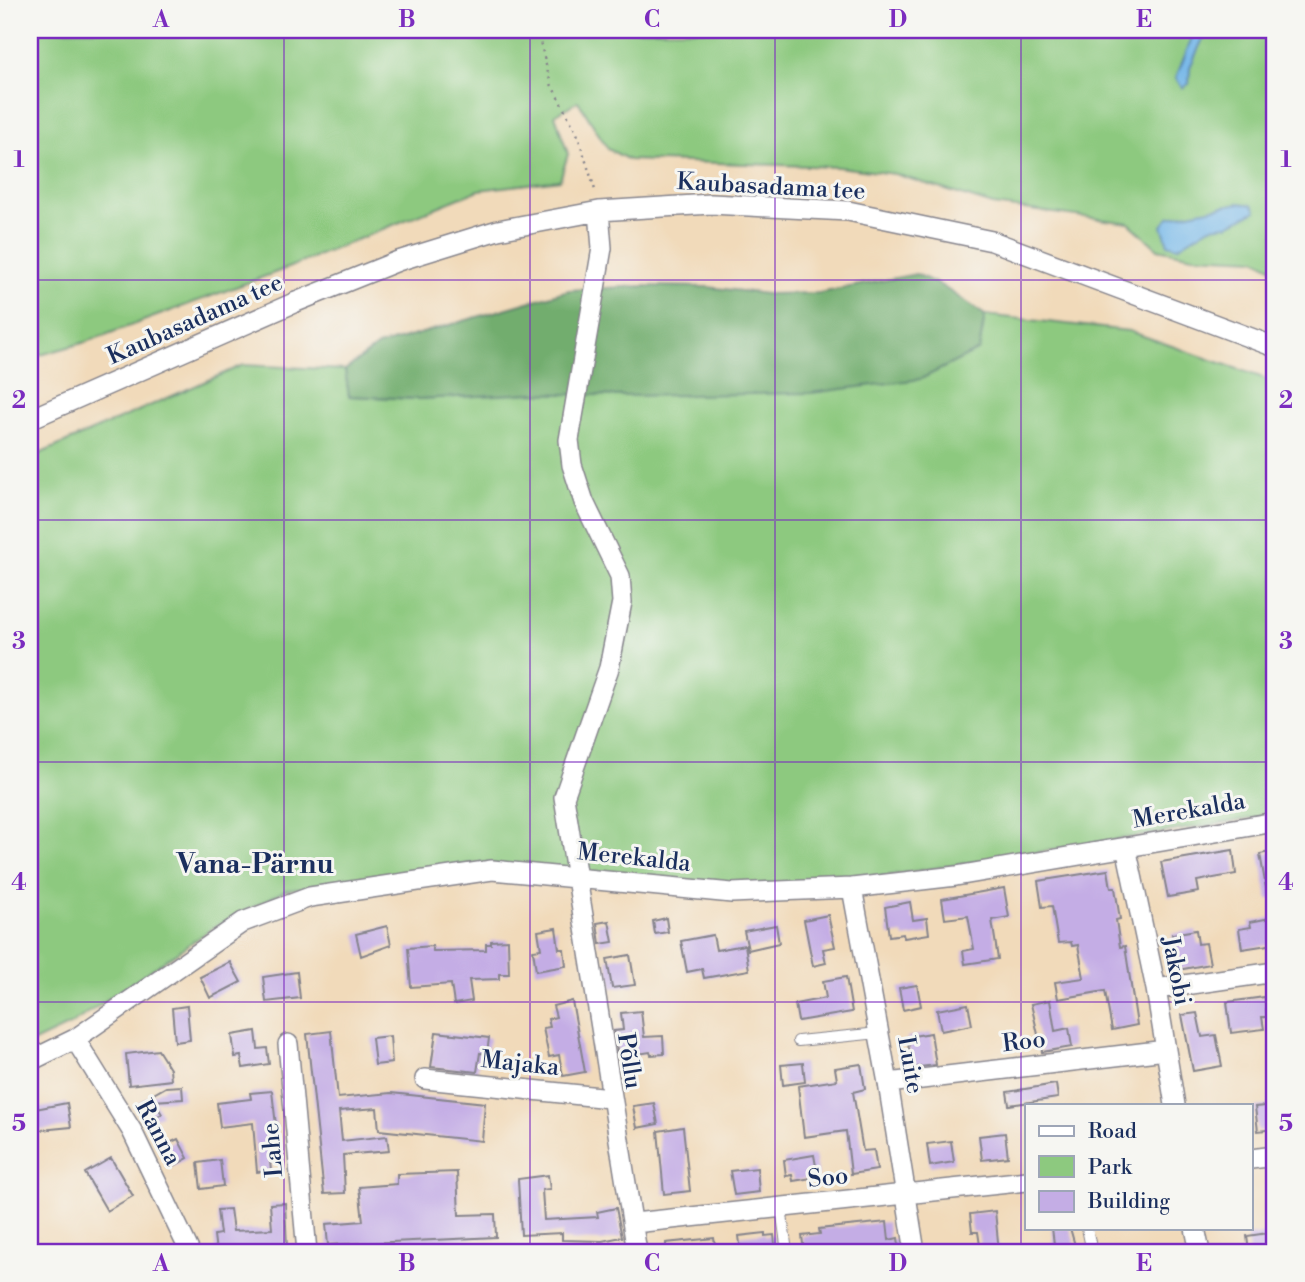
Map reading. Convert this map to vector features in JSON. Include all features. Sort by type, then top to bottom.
[{"type":"street","name":"Kaubasadama tee","points":[[30,419],[296,302],[398,261],[498,229],[599,211],[711,204],[848,211],[992,242],[1275,347]]},
{"type":"street","name":"Põllu","points":[[599,211],[602,248],[569,440],[572,465],[584,502],[620,576],[622,602],[609,668],[564,797],[610,1098],[637,1252]]},
{"type":"street","name":"Merekalda","points":[[30,1061],[75,1039],[243,922],[310,897],[492,870],[733,893],[852,888],[956,876],[1275,822]]},
{"type":"street","name":"Jakobi","points":[[1126,847],[1156,989],[1175,1104]]},
{"type":"street","name":"Luite","points":[[852,888],[888,1083],[915,1252]]},
{"type":"street","points":[[1156,989],[1275,972]]},
{"type":"street","name":"Ranna","points":[[75,1039],[132,1131],[190,1252]]},
{"type":"street","name":"Lahe","points":[[288,1044],[307,1252]]},
{"type":"street","name":"Roo","points":[[888,1083],[1166,1050]]},
{"type":"street","name":"Majaka","points":[[425,1079],[610,1098]]},
{"type":"street","points":[[1252,1158],[1275,1156]]},
{"type":"street","name":"Soo","points":[[634,1223],[1025,1181]]},
{"type":"street","points":[[1195,1230],[1200,1252]]},
{"type":"lane","points":[[798,1041],[879,1033]]},
{"type":"lane","points":[[781,1207],[787,1252]]},
{"type":"lane","points":[[1087,1230],[1092,1252]]},
{"type":"path","points":[[537,30],[551,84],[578,133],[596,189],[599,211]]},
{"type":"green space","points":[[30,30],[1275,30],[1275,269],[1256,259],[1193,256],[1158,249],[1129,223],[993,205],[895,174],[838,167],[629,160],[608,149],[578,101],[555,115],[568,154],[560,180],[479,190],[285,269],[86,342],[30,358]]},
{"type":"green space","points":[[916,274],[942,286],[985,315],[979,350],[921,379],[811,393],[625,396],[532,393],[418,399],[349,396],[345,370],[378,346],[569,290],[642,286],[708,287],[767,294],[819,293]]},
{"type":"green space","points":[[985,315],[1129,331],[1275,382],[1275,815],[873,878],[728,887],[479,863],[286,890],[213,928],[70,1025],[30,1044],[30,458],[243,365],[345,370],[349,396],[418,399],[532,393],[625,396],[979,350]]},
{"type":"water","points":[[1195,30],[1207,30],[1190,67],[1189,84],[1182,88],[1176,78]]},
{"type":"water","points":[[1239,203],[1253,205],[1256,211],[1228,225],[1210,227],[1178,247],[1168,244],[1162,226],[1169,217]]},
{"type":"building","points":[[1233,850],[1236,874],[1197,881],[1199,892],[1168,897],[1161,862]]},
{"type":"building","points":[[1275,851],[1275,899],[1268,899],[1260,854]]},
{"type":"building","points":[[1108,870],[1111,888],[1115,888],[1120,919],[1116,920],[1120,947],[1125,946],[1137,1025],[1112,1030],[1105,991],[1058,999],[1055,982],[1084,978],[1078,945],[1072,946],[1071,942],[1058,943],[1052,906],[1042,907],[1038,881]]},
{"type":"building","points":[[1004,888],[1009,917],[992,920],[998,959],[965,964],[963,951],[974,949],[968,916],[945,919],[942,899]]},
{"type":"building","points":[[910,902],[913,920],[927,918],[929,934],[904,938],[903,934],[889,936],[885,907]]},
{"type":"building","points":[[828,915],[835,947],[823,949],[826,963],[813,966],[804,920]]},
{"type":"building","points":[[1275,917],[1275,944],[1242,949],[1239,929],[1251,927],[1250,922]]},
{"type":"building","points":[[666,918],[668,932],[655,934],[653,921]]},
{"type":"building","points":[[609,921],[613,942],[600,944],[597,923]]},
{"type":"building","points":[[776,925],[779,943],[748,950],[744,931]]},
{"type":"building","points":[[387,926],[391,945],[361,956],[356,934]]},
{"type":"building","points":[[556,928],[559,949],[564,949],[566,966],[536,971],[533,950],[541,949],[538,931]]},
{"type":"building","points":[[1196,930],[1198,944],[1206,943],[1210,964],[1178,970],[1172,934]]},
{"type":"building","points":[[713,935],[716,950],[745,945],[749,970],[704,978],[702,969],[687,972],[681,941]]},
{"type":"building","points":[[508,940],[509,974],[499,974],[499,979],[469,980],[472,1001],[454,1004],[451,984],[411,987],[408,948],[432,946],[433,951],[486,950],[486,944],[491,944],[491,941]]},
{"type":"building","points":[[630,955],[635,985],[612,988],[607,959]]},
{"type":"building","points":[[230,962],[241,982],[210,998],[200,977]]},
{"type":"building","points":[[297,972],[300,998],[266,1002],[263,977]]},
{"type":"building","points":[[846,977],[852,1012],[798,1021],[795,1004],[826,998],[823,981]]},
{"type":"building","points":[[917,985],[921,1006],[903,1010],[899,988]]},
{"type":"building","points":[[1265,997],[1267,1017],[1262,1017],[1264,1029],[1231,1033],[1227,1002]]},
{"type":"building","points":[[1050,1000],[1055,1031],[1069,1028],[1072,1047],[1042,1052],[1031,1004]]},
{"type":"building","points":[[572,1001],[585,1072],[563,1076],[559,1055],[549,1057],[543,1028],[550,1027],[548,1019],[556,1017],[553,1006]]},
{"type":"building","points":[[968,1004],[972,1025],[941,1031],[937,1010]]},
{"type":"building","points":[[187,1006],[190,1040],[175,1042],[172,1008]]},
{"type":"building","points":[[641,1011],[644,1037],[663,1036],[664,1054],[651,1055],[650,1052],[618,1057],[614,1031],[623,1030],[621,1013]]},
{"type":"building","points":[[1197,1013],[1202,1037],[1216,1035],[1222,1066],[1193,1071],[1182,1015]]},
{"type":"building","points":[[256,1031],[258,1049],[267,1048],[269,1064],[243,1068],[241,1056],[235,1057],[232,1035]]},
{"type":"building","points":[[331,1031],[338,1098],[391,1093],[485,1103],[482,1141],[379,1130],[377,1108],[339,1111],[342,1141],[387,1136],[389,1151],[343,1155],[345,1193],[324,1194],[307,1034]]},
{"type":"building","points":[[436,1032],[489,1038],[487,1054],[480,1053],[477,1072],[431,1067]]},
{"type":"building","points":[[931,1033],[936,1065],[912,1068],[907,1037]]},
{"type":"building","points":[[390,1036],[392,1063],[375,1065],[372,1038]]},
{"type":"building","points":[[158,1050],[170,1069],[171,1080],[129,1085],[126,1054]]},
{"type":"building","points":[[803,1063],[805,1082],[783,1085],[781,1065]]},
{"type":"building","points":[[861,1064],[865,1089],[853,1092],[863,1151],[874,1150],[877,1170],[851,1174],[846,1131],[804,1137],[798,1086],[837,1080],[835,1068]]},
{"type":"building","points":[[1056,1084],[1058,1098],[1009,1105],[1007,1092]]},
{"type":"building","points":[[182,1086],[183,1099],[154,1101],[162,1114],[147,1122],[136,1104],[166,1087]]},
{"type":"building","points":[[272,1091],[280,1160],[270,1161],[271,1171],[257,1172],[253,1123],[220,1127],[217,1103],[251,1099],[250,1093]]},
{"type":"building","points":[[67,1103],[71,1127],[31,1131],[30,1110]]},
{"type":"building","points":[[654,1103],[658,1124],[637,1128],[633,1106]]},
{"type":"building","points":[[1275,1105],[1275,1129],[1258,1131],[1255,1107]]},
{"type":"building","points":[[683,1127],[690,1191],[664,1194],[658,1131]]},
{"type":"building","points":[[1005,1133],[1008,1157],[982,1160],[979,1136]]},
{"type":"building","points":[[178,1139],[188,1158],[172,1167],[161,1147]]},
{"type":"building","points":[[951,1141],[954,1162],[930,1166],[927,1144]]},
{"type":"building","points":[[814,1155],[818,1177],[793,1181],[792,1175],[786,1176],[784,1160]]},
{"type":"building","points":[[111,1158],[133,1196],[107,1211],[85,1173]]},
{"type":"building","points":[[220,1160],[223,1186],[201,1189],[198,1163]]},
{"type":"building","points":[[757,1168],[759,1192],[734,1195],[730,1171]]},
{"type":"building","points":[[457,1172],[459,1215],[495,1214],[496,1237],[328,1245],[326,1224],[363,1221],[359,1187],[397,1184],[397,1174]]},
{"type":"building","points":[[548,1175],[550,1189],[542,1190],[544,1220],[598,1217],[597,1212],[616,1208],[622,1237],[602,1241],[562,1240],[562,1233],[521,1235],[518,1179]]},
{"type":"building","points":[[285,1203],[287,1248],[216,1252],[214,1235],[220,1234],[217,1210],[230,1209],[233,1231],[272,1229],[270,1204]]},
{"type":"building","points":[[995,1211],[999,1252],[981,1252],[978,1232],[972,1232],[970,1214]]},
{"type":"building","points":[[887,1222],[889,1240],[898,1238],[900,1252],[858,1252],[858,1249],[804,1252],[802,1236],[820,1234],[819,1229]]},
{"type":"building","points":[[1052,1230],[1071,1230],[1076,1249],[1055,1252]]},
{"type":"building","points":[[1275,1232],[1275,1252],[1249,1252],[1247,1236]]},
{"type":"building","points":[[765,1233],[765,1236],[774,1235],[776,1252],[741,1252],[739,1236]]},
{"type":"building","points":[[714,1238],[716,1252],[666,1252],[666,1243]]},
{"type":"district","name":"Vana-Pärnu","points":[[255,864]]}]
